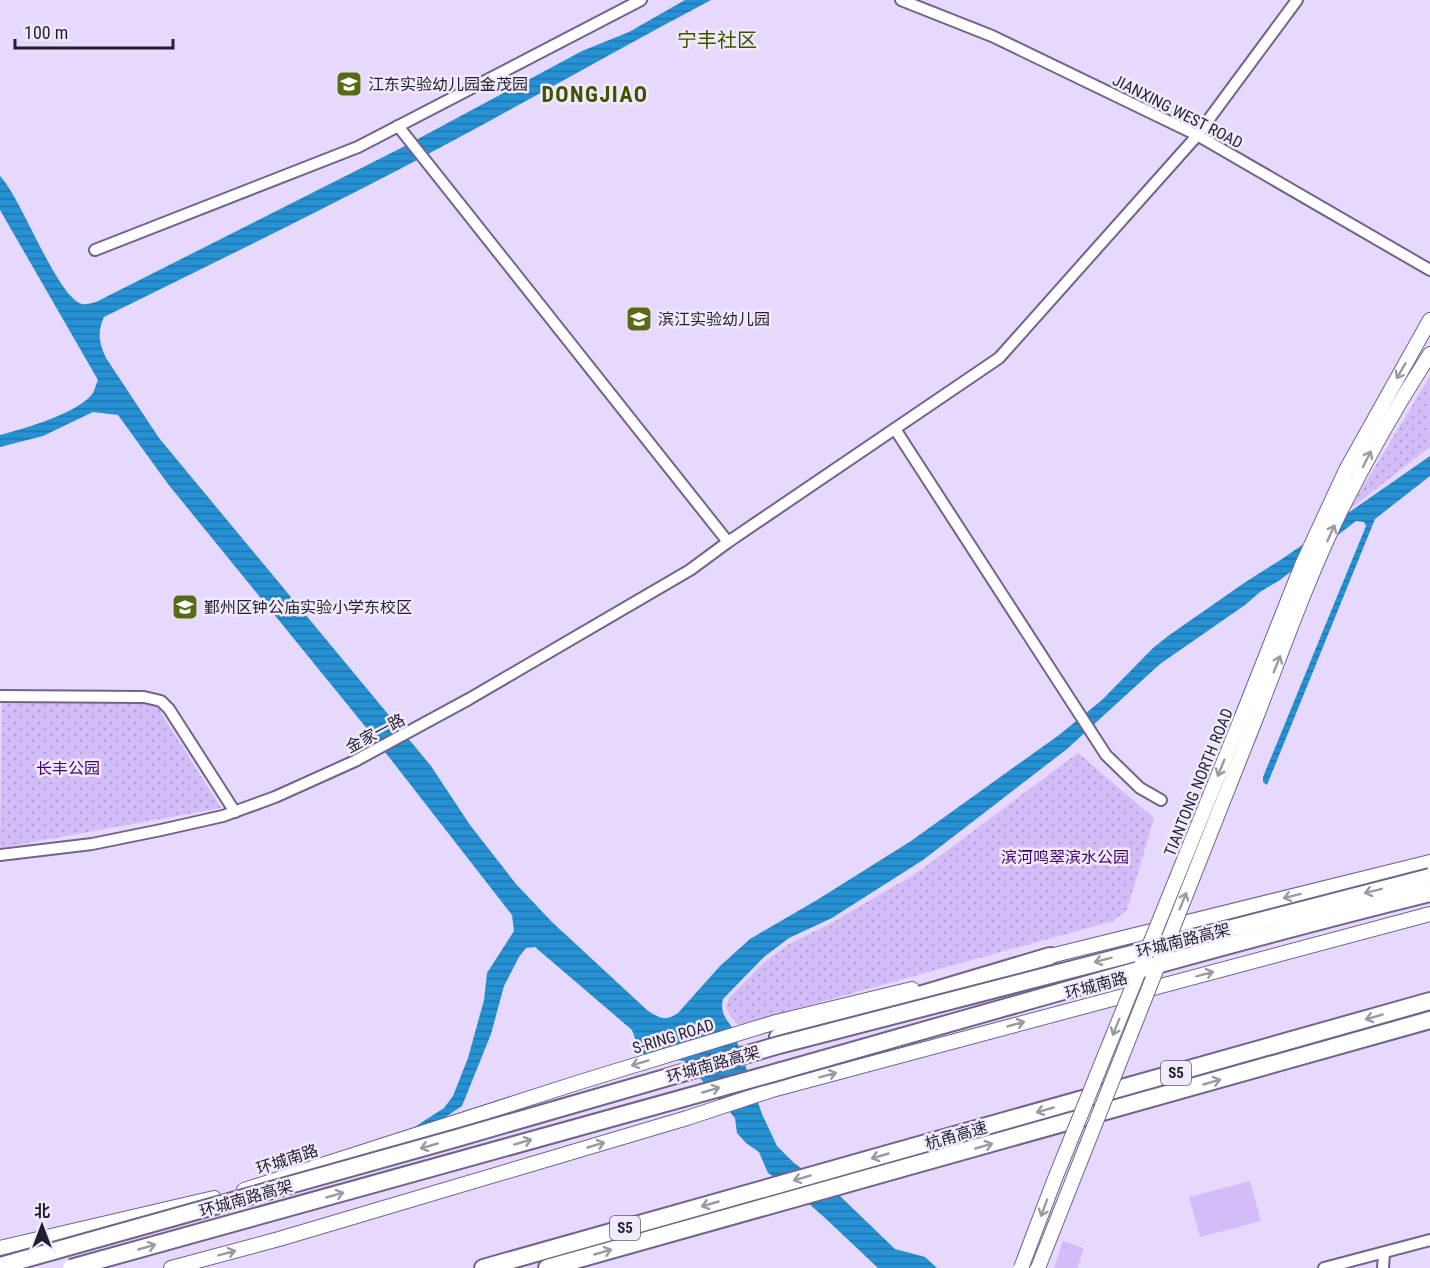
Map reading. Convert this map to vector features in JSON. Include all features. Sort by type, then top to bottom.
[{"type":"highway","name":"环城南路高架","points":[[0,1266],[779,1045],[1430,877]]},
{"type":"highway","name":"环城南路高架","points":[[71,1268],[1047,994],[1339,915],[1430,893]]},
{"type":"highway","points":[[457,1138],[606,1089],[1050,956]]},
{"type":"highway","name":"杭甬高速","points":[[483,1268],[1430,1001]]},
{"type":"highway","name":"杭甬高速","points":[[547,1268],[1430,1020]]},
{"type":"highway","points":[[0,1259],[100,1239]]},
{"type":"highway","points":[[83,1268],[118,1255]]},
{"type":"main road","name":"TIANTONG NORTH ROAD","points":[[1038,1268],[1249,716],[1302,564],[1346,470],[1430,320]]},
{"type":"main road","name":"TIANTONG NORTH ROAD","points":[[1021,1268],[1054,1180],[1249,716],[1341,511],[1373,448],[1430,354]]},
{"type":"main road","points":[[1050,956],[1430,862]]},
{"type":"main road","name":"环城南路","points":[[171,1268],[279,1239],[687,1118],[772,1090],[1430,914]]},
{"type":"main road","name":"S-RING ROAD","points":[[580,1082],[776,1022],[1050,956]]},
{"type":"main road","name":"环城南路","points":[[0,1248],[226,1196],[580,1082]]},
{"type":"street","points":[[95,250],[400,129],[641,0]]},
{"type":"street","name":"JIANXING WEST ROAD","points":[[901,0],[992,36],[1197,135],[1430,270]]},
{"type":"street","name":"金家一路","points":[[0,855],[92,844],[161,830],[235,812],[275,798],[355,761],[449,710],[690,570],[999,358],[1197,135],[1297,0]]},
{"type":"street","points":[[400,129],[728,542]]},
{"type":"street","points":[[895,429],[1106,755],[1140,788],[1161,800]]},
{"type":"street","points":[[0,696],[144,697],[161,702],[169,709],[235,812]]},
{"type":"street","points":[[1324,1268],[1430,1240]]},
{"type":"street","points":[[1383,1268],[1384,1253]]},
{"type":"green space","points":[[1430,376],[1430,447],[1349,510]]},
{"type":"green space","name":"长丰公园","points":[[153,700],[221,808],[0,848],[2,702]]},
{"type":"green space","name":"滨河鸣翠滨水公园","points":[[1078,753],[1154,818],[1127,910],[1113,921],[738,1025],[730,1016],[726,1007],[729,998],[763,963],[789,944],[833,922],[918,872]]},
{"type":"green space","points":[[1250,1181],[1261,1221],[1200,1237],[1189,1197]]},
{"type":"green space","points":[[1063,1241],[1084,1248],[1077,1268],[1054,1268]]},
{"type":"water","points":[[685,0],[711,0],[400,169],[104,317],[100,333],[100,342],[106,358],[159,438],[431,766],[470,825],[516,884],[552,922],[651,1013],[666,1018],[678,1013],[720,966],[750,939],[911,841],[1059,735],[1102,700],[1153,648],[1168,636],[1430,456],[1430,476],[1375,519],[1267,785],[1263,782],[1263,777],[1366,526],[1364,522],[1356,521],[1280,580],[1160,664],[1067,749],[923,860],[832,918],[789,938],[764,957],[723,999],[724,1014],[732,1027],[762,1114],[777,1146],[794,1163],[840,1196],[895,1249],[925,1257],[937,1268],[878,1268],[792,1189],[768,1173],[759,1152],[737,1133],[735,1118],[685,1061],[646,1056],[639,1049],[632,1030],[535,947],[526,948],[504,986],[491,1034],[462,1106],[438,1122],[410,1130],[444,1108],[453,1096],[468,1058],[484,1000],[487,973],[514,931],[512,915],[364,725],[168,484],[118,415],[93,412],[43,436],[0,447],[0,435],[50,419],[76,407],[93,393],[98,380],[0,210],[0,176],[19,205],[62,284],[72,297],[82,304],[96,302],[403,147],[582,51],[629,32]]},
{"type":"place","name":"江东实验幼儿园金茂园","points":[[349,84]]},
{"type":"place","name":"滨江实验幼儿园","points":[[639,319]]},
{"type":"place","name":"鄞州区钟公庙实验小学东校区","points":[[185,607]]},
{"type":"district","name":"宁丰社区","points":[[717,40]]},
{"type":"district","name":"DONGJIAO","points":[[595,94]]}]
